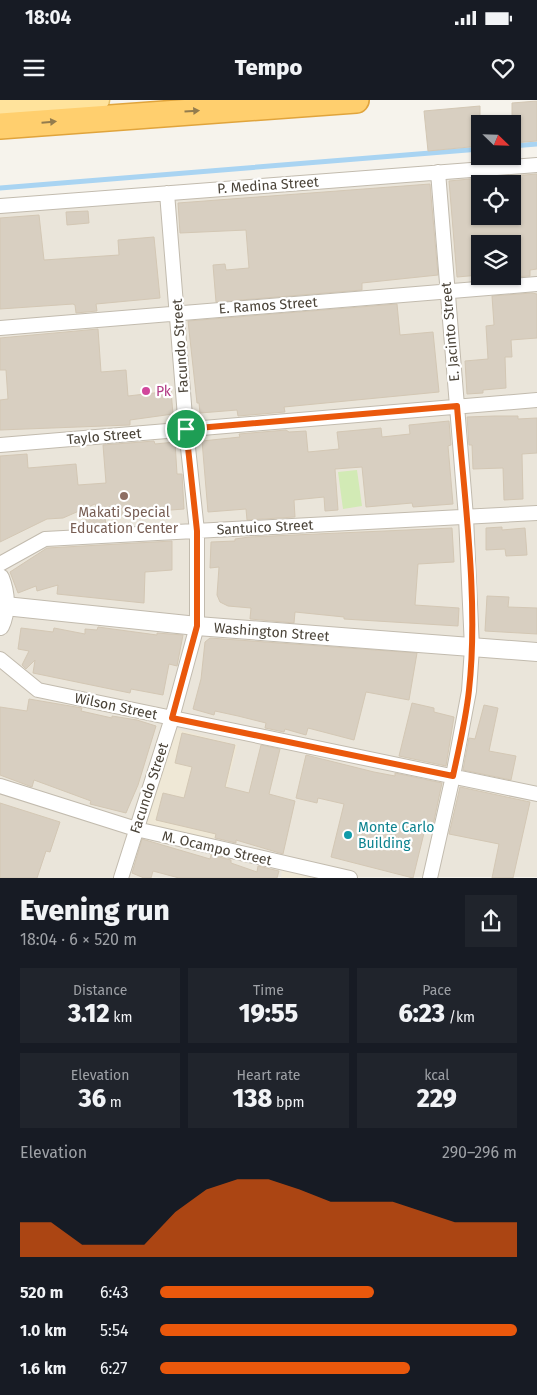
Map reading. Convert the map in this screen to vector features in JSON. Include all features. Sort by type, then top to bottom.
[{"type":"highway","points":[[0,126],[354,100]]},
{"type":"main road","points":[[0,108],[98,100]]},
{"type":"main road","points":[[354,100],[360,100]]},
{"type":"street","name":"P. Medina Street","points":[[0,206],[537,166]]},
{"type":"street","name":"E. Jacinto Street","points":[[430,878],[453,776],[469,691],[472,648],[466,517],[446,292],[438,172]]},
{"type":"street","name":"Facundo Street","points":[[120,878],[172,718],[197,626],[197,531],[186,429],[178,312],[166,193]]},
{"type":"street","name":"E. Ramos Street","points":[[0,328],[537,284]]},
{"type":"street","name":"Taylo Street","points":[[0,444],[537,400]]},
{"type":"street","name":"Santuico Street","points":[[0,564],[46,539],[537,513]]},
{"type":"street","points":[[0,578],[5,592],[5,606],[0,626]]},
{"type":"street","name":"Washington Street","points":[[5,606],[197,626],[537,652]]},
{"type":"street","name":"Wilson Street","points":[[0,659],[38,690],[537,794]]},
{"type":"street","name":"M. Ocampo Street","points":[[0,786],[136,829],[350,878]]},
{"type":"shaded area","points":[[537,172],[537,877],[0,878],[0,212],[471,177],[471,225],[521,225],[521,175],[497,175]]},
{"type":"shaded area","points":[[172,728],[237,745],[214,841],[143,825]]},
{"type":"shaded area","points":[[282,869],[311,876],[311,878],[281,878]]},
{"type":"green space","points":[[357,470],[362,506],[343,509],[338,472]]},
{"type":"building","points":[[537,101],[537,141],[521,142],[521,115],[512,115],[512,103]]},
{"type":"building","points":[[480,106],[480,115],[471,115],[471,147],[428,151],[424,111]]},
{"type":"building","points":[[537,174],[537,269],[530,270],[530,276],[521,276],[521,235],[471,235],[471,276],[457,277],[449,181],[471,179],[471,225],[521,225],[521,175]]},
{"type":"building","points":[[430,184],[438,275],[362,283],[362,290],[216,302],[213,265],[225,264],[226,270],[249,268],[246,230],[180,233],[178,203]]},
{"type":"building","points":[[88,211],[89,223],[67,225],[66,212]]},
{"type":"building","points":[[39,215],[44,260],[119,255],[118,240],[154,237],[160,298],[96,304],[97,311],[76,313],[75,305],[73,304],[0,309],[0,218]]},
{"type":"building","points":[[537,294],[537,338],[511,340],[512,357],[505,357],[506,388],[483,390],[483,393],[467,394],[465,361],[488,359],[486,326],[494,325],[492,296]]},
{"type":"building","points":[[397,304],[400,335],[433,332],[439,392],[284,407],[285,412],[238,416],[237,410],[200,413],[199,403],[197,403],[188,321]]},
{"type":"building","points":[[98,329],[101,372],[126,370],[128,396],[171,391],[173,414],[130,420],[130,425],[0,430],[0,400],[8,399],[6,370],[0,370],[0,338]]},
{"type":"building","points":[[518,416],[518,419],[537,418],[537,453],[522,454],[523,499],[504,500],[503,468],[473,469],[472,445],[469,445],[467,417]]},
{"type":"building","points":[[449,421],[451,445],[448,446],[453,504],[413,507],[412,503],[366,507],[362,467],[335,469],[338,510],[325,511],[324,497],[294,500],[295,517],[247,520],[246,509],[208,512],[202,441],[240,437],[239,434],[286,430],[289,432],[306,431],[308,452],[339,449],[337,432],[381,428],[382,437],[410,434],[409,425]]},
{"type":"building","points":[[154,441],[155,444],[175,442],[177,474],[182,474],[184,509],[158,511],[158,513],[105,516],[106,527],[73,529],[98,511],[95,504],[63,518],[47,519],[0,542],[0,456],[27,454],[28,468],[76,464],[78,485],[106,483],[103,445]]},
{"type":"building","points":[[502,527],[502,530],[525,528],[527,555],[506,556],[505,549],[486,550],[486,528]]},
{"type":"building","points":[[452,528],[454,562],[418,564],[415,605],[459,608],[458,626],[344,619],[344,617],[295,612],[294,623],[250,619],[251,608],[228,606],[220,602],[217,595],[219,567],[210,568],[211,542],[235,541],[235,539],[249,537]]},
{"type":"building","points":[[172,541],[172,570],[145,572],[144,603],[57,594],[58,585],[37,591],[36,586],[18,593],[10,572],[47,548]]},
{"type":"building","points":[[487,596],[509,597],[508,607],[537,608],[537,634],[485,631]]},
{"type":"building","points":[[98,627],[157,635],[157,633],[183,635],[177,666],[169,664],[163,695],[131,689],[130,693],[33,673],[35,660],[26,669],[22,665],[29,651],[18,649],[21,628],[53,632],[54,628],[85,634],[85,629],[97,630]]},
{"type":"building","points":[[210,638],[417,653],[409,700],[366,692],[354,740],[308,728],[306,735],[285,729],[284,732],[265,728],[266,723],[215,711],[214,715],[193,709],[201,679],[205,642]]},
{"type":"building","points":[[29,699],[82,708],[81,711],[112,718],[112,716],[137,720],[156,726],[138,785],[126,813],[90,804],[91,801],[34,780],[32,787],[0,775],[0,707],[27,711]]},
{"type":"building","points":[[412,703],[434,708],[434,712],[454,717],[446,766],[399,756]]},
{"type":"building","points":[[484,705],[498,708],[489,751],[516,756],[511,780],[463,770],[469,738],[475,739]]},
{"type":"building","points":[[182,733],[235,745],[225,787],[249,793],[261,745],[280,749],[269,794],[295,801],[283,854],[236,840],[236,843],[215,838],[216,834],[156,820],[163,793],[184,798],[192,767],[175,763]]},
{"type":"building","points":[[306,755],[374,772],[395,776],[395,773],[442,783],[432,830],[425,829],[413,878],[331,857],[344,804],[318,798],[317,803],[296,798]]},
{"type":"building","points":[[460,787],[530,802],[513,878],[492,878],[499,844],[449,834]]},
{"type":"building","points":[[0,803],[60,822],[50,852],[46,851],[37,878],[0,878]]},
{"type":"building","points":[[142,839],[210,859],[211,855],[231,860],[231,863],[257,872],[258,866],[279,871],[277,878],[179,878],[153,871],[151,878],[144,878],[132,873]]},
{"type":"waterway","points":[[521,145],[537,144]]},
{"type":"waterway","points":[[0,188],[471,150]]},
{"type":"place","name":"Pk","points":[[146,391]]},
{"type":"place","name":"Makati Special Education Center","points":[[124,496]]},
{"type":"place","name":"Monte Carlo Building","points":[[348,835]]},
{"type":"route","points":[[457,406],[471,593],[472,648],[469,691],[453,776],[172,718],[197,626],[197,531],[186,429],[457,406]]}]
